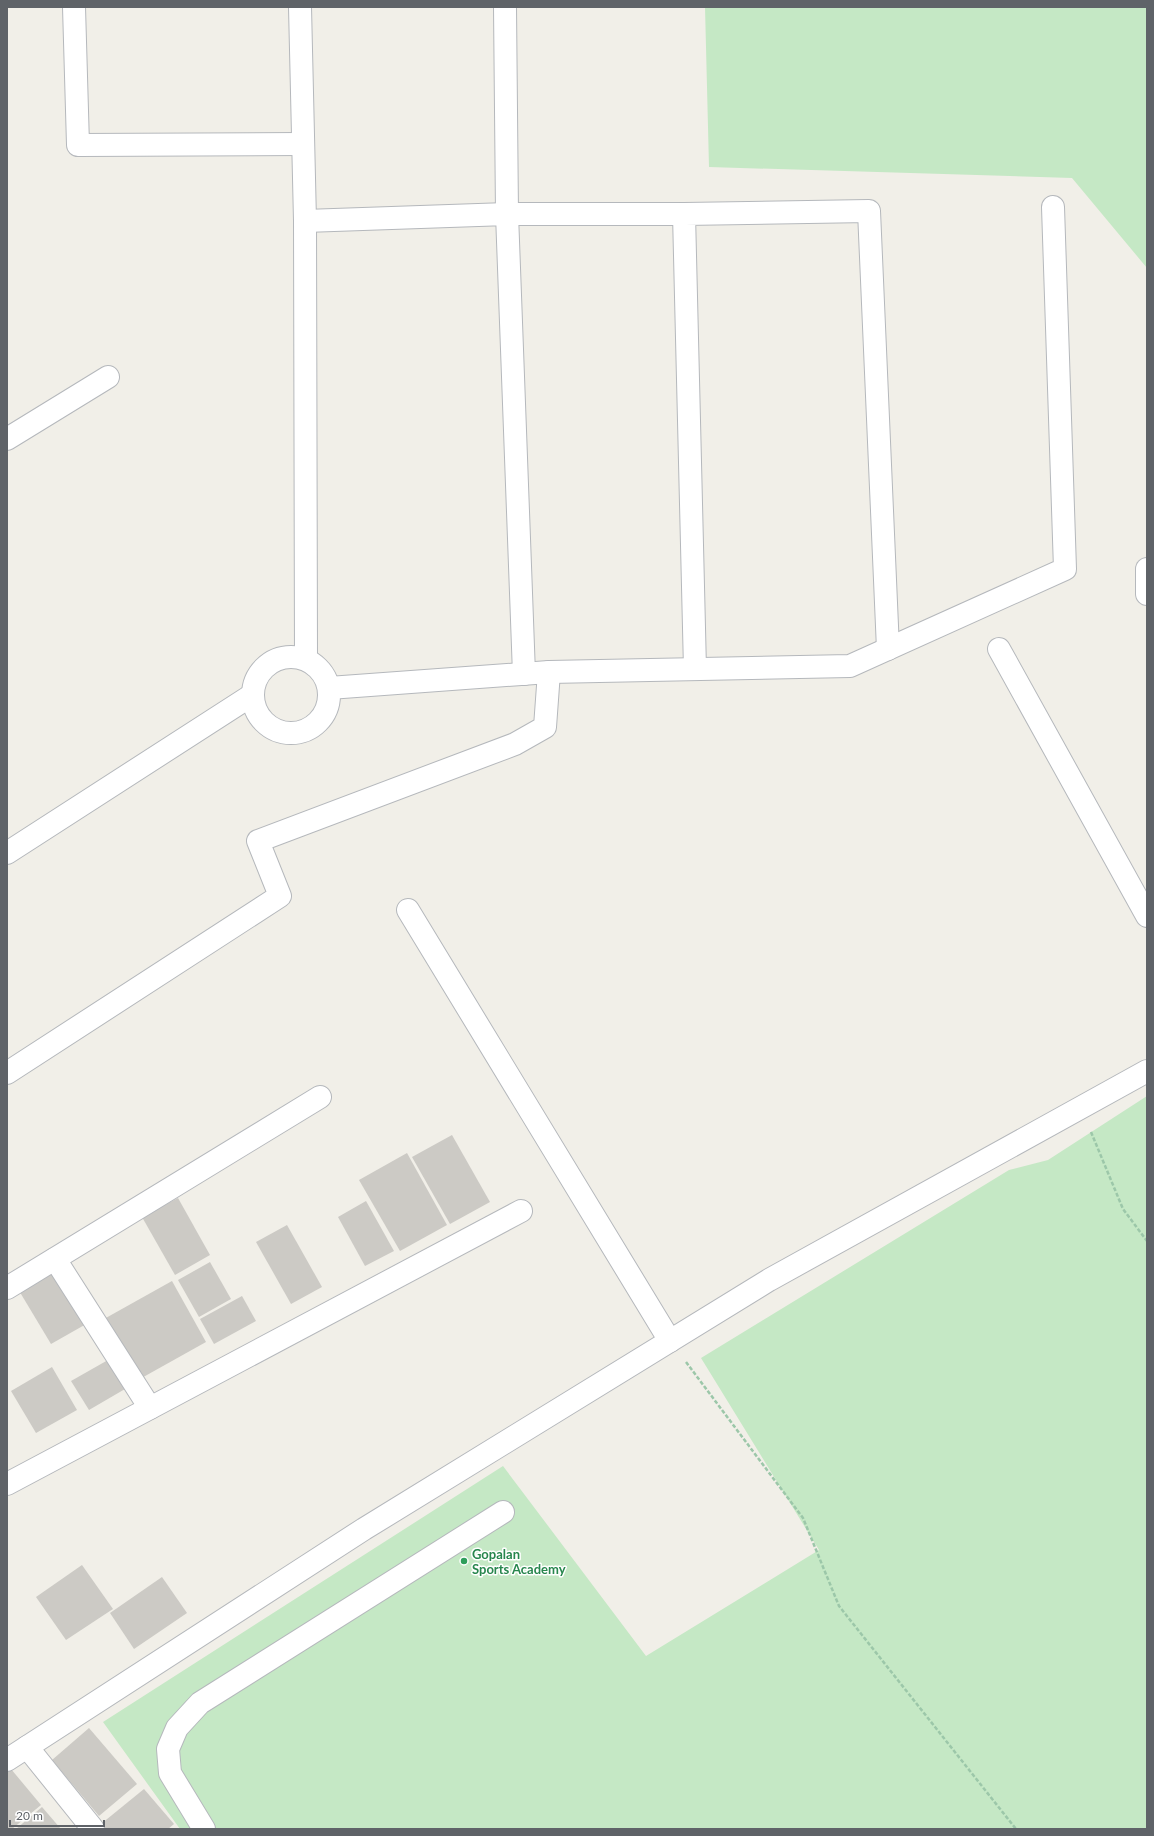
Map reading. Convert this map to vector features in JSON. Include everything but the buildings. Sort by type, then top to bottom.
[{"type":"street","points":[[74,7],[78,145],[303,144]]},
{"type":"street","points":[[300,7],[305,221],[306,659]]},
{"type":"street","points":[[505,7],[507,214],[524,674]]},
{"type":"street","points":[[329,688],[549,672],[850,666],[1065,569],[1053,207]]},
{"type":"street","points":[[305,221],[507,214],[869,212],[888,649]]},
{"type":"street","points":[[684,214],[695,669]]},
{"type":"street","points":[[7,439],[108,377]]},
{"type":"street","points":[[1147,569],[1147,594]]},
{"type":"street","points":[[999,649],[1147,916]]},
{"type":"street","points":[[294,656],[306,659],[317,666],[324,676],[329,688],[329,701],[325,713],[318,723],[307,730],[295,733],[282,733],[270,727],[261,719],[254,708],[252,695],[254,683],[260,671],[269,662],[281,657],[294,656]]},
{"type":"street","points":[[7,1073],[280,896],[258,841],[515,744],[545,727],[549,672]]},
{"type":"street","points":[[7,853],[252,695]]},
{"type":"street","points":[[408,910],[670,1341]]},
{"type":"street","points":[[7,1760],[364,1529],[770,1280],[1147,1071]]},
{"type":"street","points":[[7,1288],[320,1097]]},
{"type":"street","points":[[7,1484],[521,1211]]},
{"type":"street","points":[[54,1259],[150,1408]]},
{"type":"street","points":[[204,1829],[170,1773],[168,1749],[178,1728],[200,1703],[503,1512]]},
{"type":"street","points":[[27,1747],[93,1829]]},
{"type":"path","points":[[1081,1108],[1123,1209],[1147,1242]]},
{"type":"path","points":[[670,1341],[803,1518],[839,1606],[1016,1829]]},
{"type":"green space","points":[[705,7],[1147,7],[1147,268],[1072,178],[709,167]]},
{"type":"green space","points":[[1147,1096],[1147,1829],[180,1829],[103,1722],[503,1466],[646,1656],[819,1550],[701,1358],[1009,1170],[1048,1160]]},
{"type":"place","name":"Gopalan Sports Academy","points":[[464,1561]]}]
